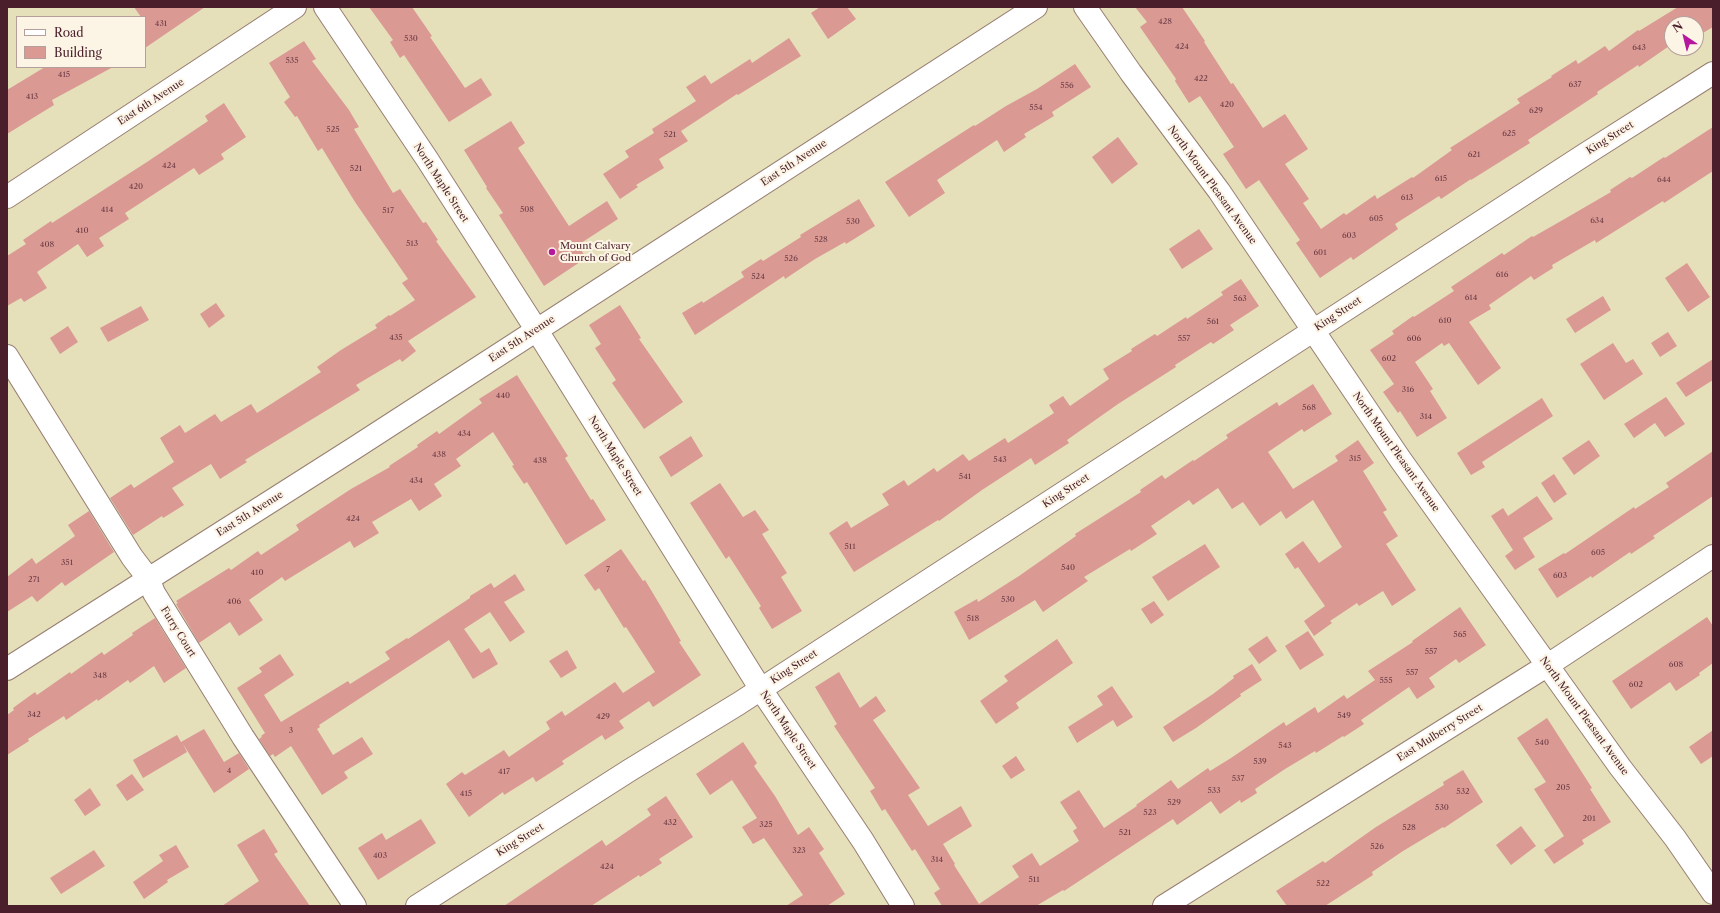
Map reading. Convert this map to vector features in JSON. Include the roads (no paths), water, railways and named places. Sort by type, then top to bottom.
[{"type":"street","name":"East 6th Avenue","points":[[7,197],[295,7]]},
{"type":"street","name":"North Maple Street","points":[[326,7],[339,30],[427,159],[536,329],[760,688],[863,841],[903,906]]},
{"type":"street","name":"East 5th Avenue","points":[[7,669],[353,449],[536,329],[1036,7]]},
{"type":"street","name":"North Mount Pleasant Avenue","points":[[1085,7],[1131,74],[1219,191],[1400,459],[1620,767],[1675,838],[1713,893]]},
{"type":"street","name":"King Street","points":[[417,906],[760,688],[1713,73]]},
{"type":"street","name":"Furry Court","points":[[7,356],[132,556],[148,578],[154,594],[239,730],[355,906]]},
{"type":"street","name":"East Mulberry Street","points":[[1164,906],[1548,665],[1713,556]]},
{"type":"place","name":"Mount Calvary Church of God","points":[[552,252]]}]
